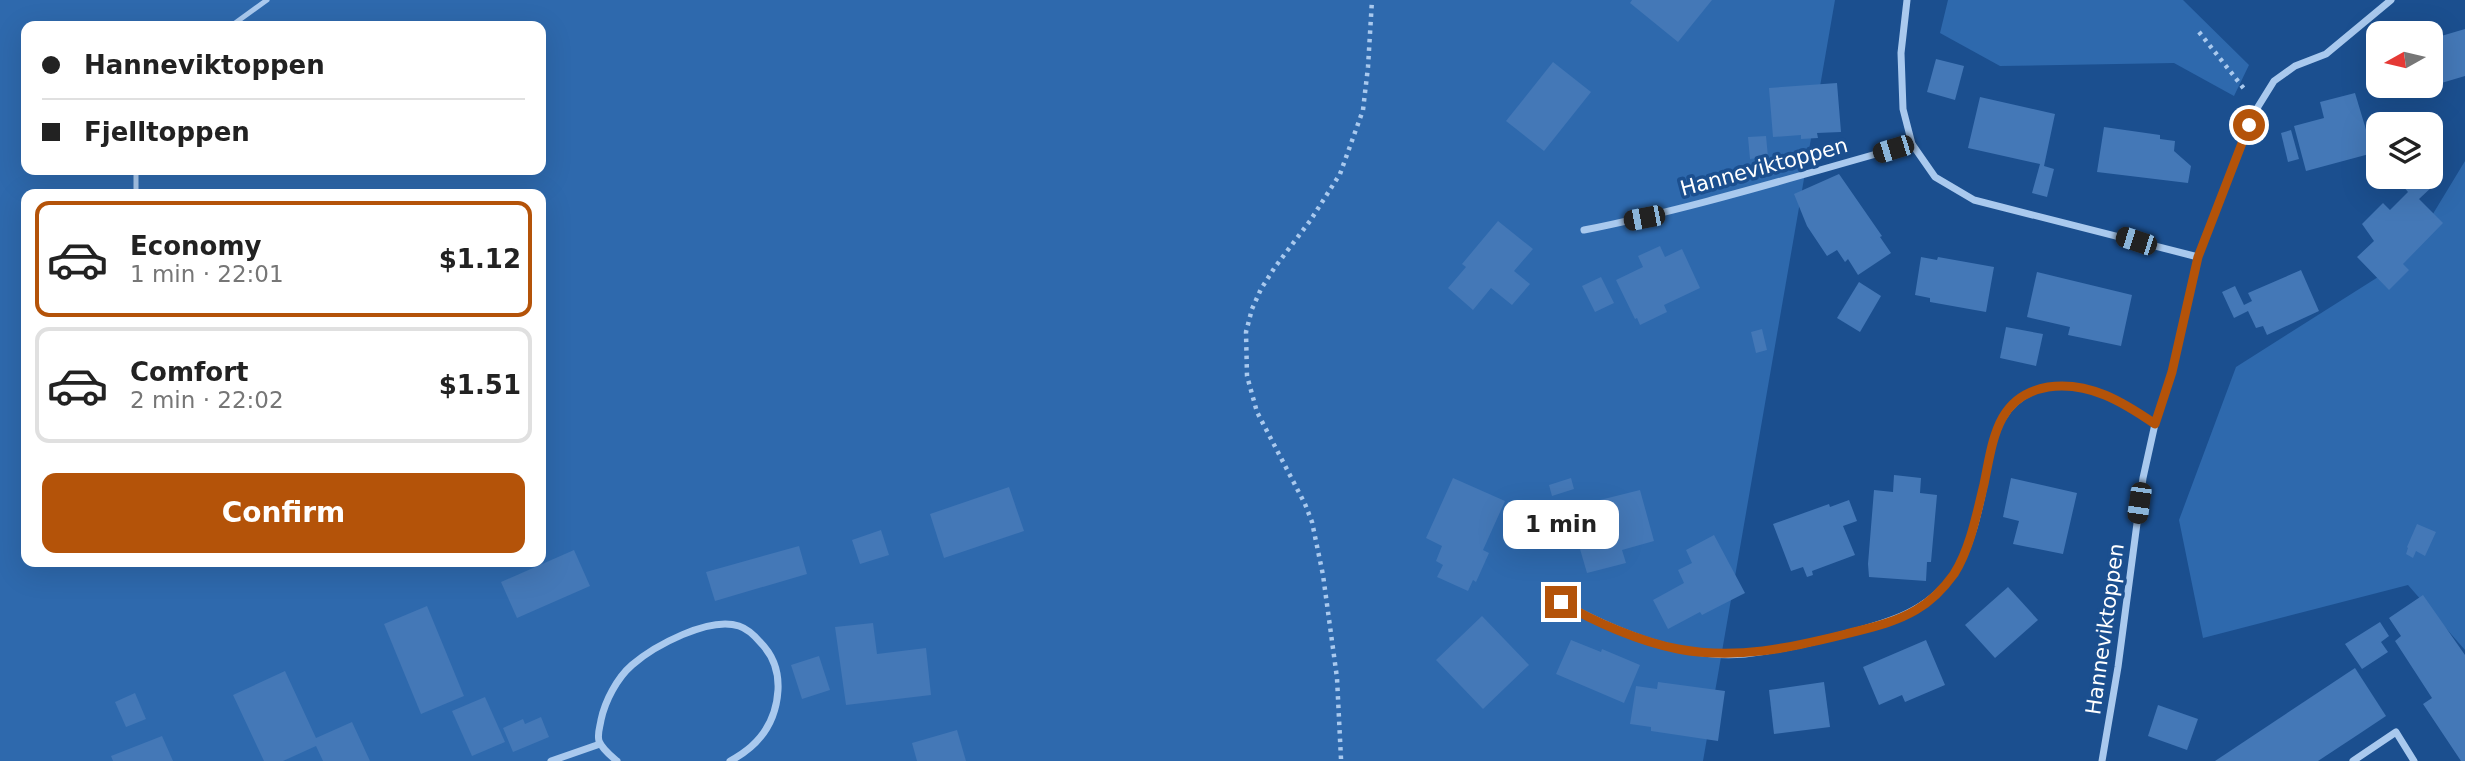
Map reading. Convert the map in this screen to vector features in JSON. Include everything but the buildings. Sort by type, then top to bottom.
[{"type":"street","points":[[1907,0],[1901,53],[1903,109],[1912,144],[1935,177],[1974,200],[2198,257]]},
{"type":"street","name":"Hanneviktoppen","points":[[2102,761],[2118,667],[2143,478],[2155,424],[2172,372],[2198,257],[2256,110],[2274,81],[2294,66],[2326,54],[2391,0]]},
{"type":"street","name":"Hanneviktoppen","points":[[1584,230],[1644,218],[1912,144]]},
{"type":"street","points":[[1545,593],[1576,611],[1637,636],[1677,649],[1710,653],[1743,654],[1779,649],[1884,624],[1917,610],[1940,592],[1955,572],[1977,514],[1990,447],[1998,424],[2015,401],[2034,390],[2082,386],[2106,395],[2155,424]]},
{"type":"street","points":[[617,761],[600,744],[598,734],[605,703],[630,667],[657,647],[692,631],[725,624],[739,626],[758,639],[771,653],[778,680],[777,707],[766,733],[740,756],[730,761]]},
{"type":"street","points":[[2353,761],[2396,732],[2414,761]]},
{"type":"street","points":[[551,761],[600,744]]},
{"type":"lane","points":[[238,21],[267,0]]},
{"type":"path","points":[[1341,758],[1337,678],[1315,533],[1306,504],[1257,412],[1247,376],[1247,332],[1252,309],[1261,289],[1340,174],[1363,110],[1372,0]]},
{"type":"path","points":[[2199,32],[2241,83],[2256,110]]},
{"type":"shaded area","points":[[0,0],[1835,0],[1703,761],[0,761]]},
{"type":"shaded area","points":[[1948,0],[2183,0],[2249,65],[2234,96],[2174,63],[2000,66],[1940,33]]},
{"type":"shaded area","points":[[2465,161],[2465,650],[2408,585],[2203,638],[2179,520],[2236,367],[2405,260]]},
{"type":"route","points":[[1561,602],[1637,636],[1677,649],[1743,654],[1812,643],[1884,624],[1917,610],[1940,592],[1955,572],[1977,514],[1990,447],[1998,424],[2015,401],[2034,390],[2082,386],[2106,395],[2155,424],[2172,372],[2198,257],[2249,125]]}]
